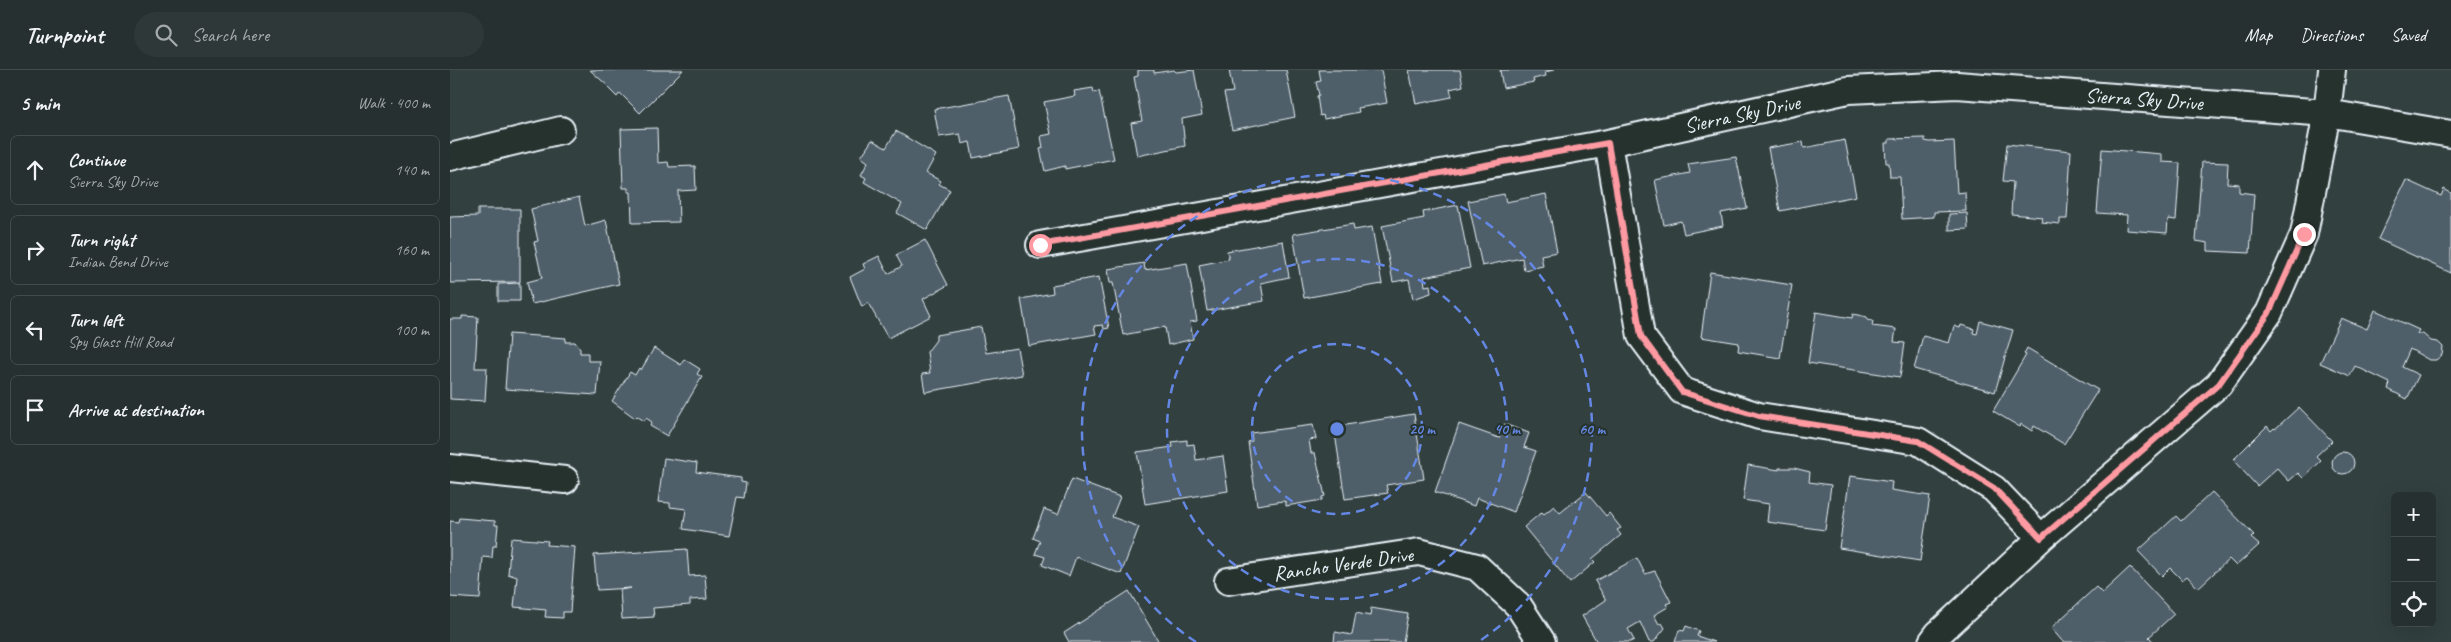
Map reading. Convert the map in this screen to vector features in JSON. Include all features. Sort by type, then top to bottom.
[{"type":"street","points":[[1932,642],[1938,634],[2041,538],[2219,384],[2269,313],[2304,234],[2327,113],[2332,70]]},
{"type":"street","name":"Sierra Sky Drive","points":[[1040,245],[1608,143],[1848,90],[1957,85],[2327,113],[2451,134]]},
{"type":"street","points":[[450,157],[561,130]]},
{"type":"street","points":[[1608,143],[1641,336],[1682,392],[1759,416],[1918,441],[1994,488],[2041,538]]},
{"type":"street","points":[[450,468],[565,480]]},
{"type":"street","name":"Rancho Verde Drive","points":[[1228,581],[1419,552],[1477,567],[1518,605],[1542,642]]},
{"type":"building","points":[[590,70],[683,70],[640,113],[620,93],[617,97]]},
{"type":"building","points":[[1138,70],[1154,70],[1154,73],[1194,70],[1202,115],[1182,119],[1185,146],[1137,156],[1131,123],[1142,121],[1134,77],[1138,76]]},
{"type":"building","points":[[1229,70],[1286,70],[1295,117],[1232,130],[1224,93],[1233,92]]},
{"type":"building","points":[[1319,70],[1381,70],[1387,103],[1358,108],[1359,112],[1324,119],[1323,115],[1320,116],[1317,96],[1319,95],[1316,82],[1321,81]]},
{"type":"building","points":[[1409,70],[1460,70],[1463,86],[1450,89],[1452,97],[1416,104]]},
{"type":"building","points":[[1500,70],[1554,70],[1545,72],[1546,76],[1533,79],[1534,82],[1503,88]]},
{"type":"building","points":[[1093,88],[1094,93],[1099,91],[1114,159],[1045,171],[1040,149],[1043,148],[1041,136],[1051,134],[1044,102],[1075,96],[1074,91]]},
{"type":"building","points":[[1009,96],[1019,149],[973,158],[970,142],[962,144],[960,134],[939,137],[934,109]]},
{"type":"building","points":[[657,128],[658,163],[668,162],[669,167],[695,166],[696,190],[678,191],[679,222],[632,223],[631,192],[628,192],[628,188],[623,188],[621,129]]},
{"type":"building","points":[[896,131],[936,155],[926,173],[941,181],[939,184],[950,190],[927,230],[897,213],[902,204],[864,182],[866,178],[861,175],[868,162],[861,157],[872,140],[886,148]]},
{"type":"building","points":[[1925,138],[1925,141],[1929,142],[1954,141],[1957,193],[1965,192],[1966,211],[1934,212],[1934,217],[1902,219],[1900,177],[1890,177],[1889,163],[1886,163],[1885,143],[1889,143],[1889,139]]},
{"type":"building","points":[[1845,140],[1856,196],[1780,211],[1768,148],[1803,142],[1804,148]]},
{"type":"building","points":[[2007,144],[2071,151],[2067,219],[2060,219],[2060,224],[2041,222],[2042,217],[2011,214],[2013,182],[2003,181]]},
{"type":"building","points":[[2102,149],[2162,154],[2162,162],[2180,163],[2176,220],[2168,219],[2167,233],[2126,230],[2127,215],[2097,213]]},
{"type":"building","points":[[1736,157],[1747,208],[1721,213],[1723,226],[1684,234],[1681,221],[1664,225],[1655,180],[1690,173],[1688,164]]},
{"type":"building","points":[[2202,162],[2228,163],[2227,183],[2239,184],[2239,192],[2254,194],[2250,253],[2208,251],[2208,243],[2196,241]]},
{"type":"building","points":[[2406,180],[2441,196],[2444,189],[2451,193],[2451,273],[2378,239]]},
{"type":"building","points":[[1504,194],[1506,202],[1546,194],[1557,252],[1541,255],[1543,266],[1524,270],[1522,258],[1482,266],[1468,201]]},
{"type":"building","points":[[579,197],[585,226],[606,220],[619,284],[532,304],[527,282],[542,278],[534,242],[538,241],[531,209]]},
{"type":"building","points":[[1458,205],[1470,268],[1424,277],[1425,286],[1430,285],[1431,293],[1413,299],[1409,279],[1393,282],[1382,226],[1424,218],[1423,212]]},
{"type":"building","points":[[478,209],[520,209],[520,282],[450,283],[450,217],[478,216]]},
{"type":"building","points":[[1967,213],[1968,229],[1949,230],[1949,214]]},
{"type":"building","points":[[1353,224],[1354,230],[1372,227],[1382,284],[1304,298],[1293,234]]},
{"type":"building","points":[[925,240],[948,285],[923,299],[931,316],[888,338],[868,303],[862,307],[850,277],[865,269],[863,264],[879,256],[888,274],[902,266],[896,255]]},
{"type":"building","points":[[1283,241],[1289,277],[1261,283],[1264,301],[1207,311],[1199,265],[1229,259],[1227,251]]},
{"type":"building","points":[[1144,263],[1145,270],[1187,263],[1197,321],[1190,322],[1193,339],[1168,345],[1165,327],[1123,335],[1113,283],[1110,283],[1108,269]]},
{"type":"building","points":[[1710,272],[1792,285],[1780,358],[1738,351],[1739,343],[1701,337]]},
{"type":"building","points":[[1099,277],[1109,328],[1104,329],[1103,325],[1094,326],[1096,334],[1029,346],[1021,299],[1053,293],[1052,285]]},
{"type":"building","points":[[520,283],[520,301],[498,301],[498,284]]},
{"type":"building","points":[[2375,310],[2419,330],[2417,334],[2423,334],[2431,341],[2438,342],[2443,347],[2442,355],[2436,360],[2429,360],[2410,349],[2402,367],[2419,375],[2407,399],[2388,389],[2390,383],[2355,366],[2350,376],[2320,363],[2341,318],[2367,329]]},
{"type":"building","points":[[1816,312],[1852,318],[1853,314],[1867,317],[1867,320],[1873,321],[1872,326],[1896,329],[1894,342],[1905,343],[1900,377],[1808,363]]},
{"type":"building","points":[[462,316],[478,317],[475,368],[487,368],[485,401],[450,399],[450,319],[462,319]]},
{"type":"building","points":[[1980,321],[2013,330],[1995,392],[1914,369],[1923,336],[1949,343],[1954,326],[1960,328],[1961,325],[1974,329],[1973,333],[1977,334]]},
{"type":"building","points":[[981,327],[986,353],[1017,348],[1022,375],[925,392],[922,374],[930,373],[927,352],[936,340],[936,335]]},
{"type":"building","points":[[509,334],[566,338],[565,342],[575,342],[580,349],[580,353],[588,353],[588,361],[600,361],[597,395],[505,389]]},
{"type":"building","points":[[654,348],[681,365],[684,359],[700,369],[697,374],[702,377],[667,436],[650,426],[652,422],[646,418],[644,421],[637,416],[635,418],[612,401],[630,372],[635,375],[639,368],[641,370]]},
{"type":"building","points":[[2027,348],[2098,390],[2064,444],[2034,426],[2032,431],[2021,424],[2020,427],[1993,411],[2026,355],[2024,354]]},
{"type":"building","points":[[2299,407],[2332,441],[2316,456],[2321,461],[2303,478],[2298,473],[2289,481],[2277,468],[2257,486],[2233,460],[2267,426],[2271,431],[2275,429]]},
{"type":"building","points":[[1414,414],[1424,479],[1386,485],[1388,493],[1345,499],[1334,427]]},
{"type":"building","points":[[1459,424],[1499,438],[1504,424],[1529,433],[1524,447],[1536,451],[1514,512],[1477,498],[1474,506],[1435,492]]},
{"type":"building","points":[[1313,425],[1316,439],[1309,440],[1311,453],[1315,453],[1325,496],[1322,497],[1322,500],[1286,506],[1286,502],[1283,501],[1257,505],[1248,442],[1252,441],[1251,433]]},
{"type":"building","points":[[1187,440],[1187,445],[1194,444],[1196,460],[1223,456],[1228,491],[1145,504],[1137,452],[1173,447],[1172,442]]},
{"type":"building","points":[[2343,452],[2351,455],[2354,463],[2351,471],[2343,474],[2335,471],[2332,463],[2335,455]]},
{"type":"building","points":[[664,458],[697,463],[696,472],[741,478],[741,482],[746,483],[744,498],[737,497],[729,536],[683,529],[686,509],[670,507],[670,503],[658,502]]},
{"type":"building","points":[[1748,465],[1779,470],[1779,468],[1794,468],[1810,472],[1809,482],[1831,485],[1825,530],[1767,522],[1769,504],[1743,500]]},
{"type":"building","points":[[1850,476],[1892,482],[1891,490],[1930,496],[1920,561],[1839,548]]},
{"type":"building","points":[[1072,479],[1120,497],[1112,517],[1139,527],[1121,574],[1076,557],[1069,576],[1042,565],[1045,557],[1035,554],[1040,541],[1033,538],[1044,509],[1058,514]]},
{"type":"building","points":[[1586,492],[1606,516],[1609,513],[1621,528],[1617,530],[1621,535],[1592,559],[1595,562],[1570,583],[1524,527],[1542,512],[1544,514],[1554,506],[1560,513]]},
{"type":"building","points":[[2212,492],[2254,535],[2251,538],[2259,545],[2236,566],[2229,559],[2198,588],[2187,576],[2182,580],[2170,568],[2162,576],[2138,551],[2176,516],[2181,521]]},
{"type":"building","points":[[459,518],[495,521],[495,525],[498,525],[496,546],[493,546],[492,558],[483,557],[480,599],[450,597],[450,521],[458,522]]},
{"type":"building","points":[[511,538],[548,541],[547,545],[575,547],[570,612],[563,612],[563,618],[545,617],[546,610],[514,607],[517,577],[508,574]]},
{"type":"building","points":[[687,549],[689,576],[705,575],[707,599],[690,600],[690,605],[653,608],[654,617],[622,619],[620,590],[631,588],[597,590],[594,555]]},
{"type":"building","points":[[1637,558],[1645,574],[1655,571],[1671,602],[1666,604],[1668,607],[1654,615],[1659,624],[1662,623],[1665,628],[1654,642],[1649,642],[1640,622],[1628,629],[1634,640],[1630,642],[1597,642],[1582,616],[1606,600],[1595,581]]},
{"type":"building","points":[[2130,567],[2174,614],[2149,637],[2154,642],[2063,642],[2051,628],[2096,587],[2102,593]]},
{"type":"building","points":[[1129,591],[1159,642],[1069,642],[1064,633]]},
{"type":"building","points":[[1371,608],[1408,614],[1403,642],[1334,642],[1335,632],[1352,635],[1356,613],[1370,616]]},
{"type":"building","points":[[1686,626],[1699,631],[1697,636],[1714,642],[1675,642],[1679,630],[1684,631]]},
{"type":"route","points":[[1040,245],[1608,143],[1641,336],[1682,392],[1759,416],[1918,441],[1994,488],[2041,538],[2219,384],[2269,313],[2304,234]]}]
